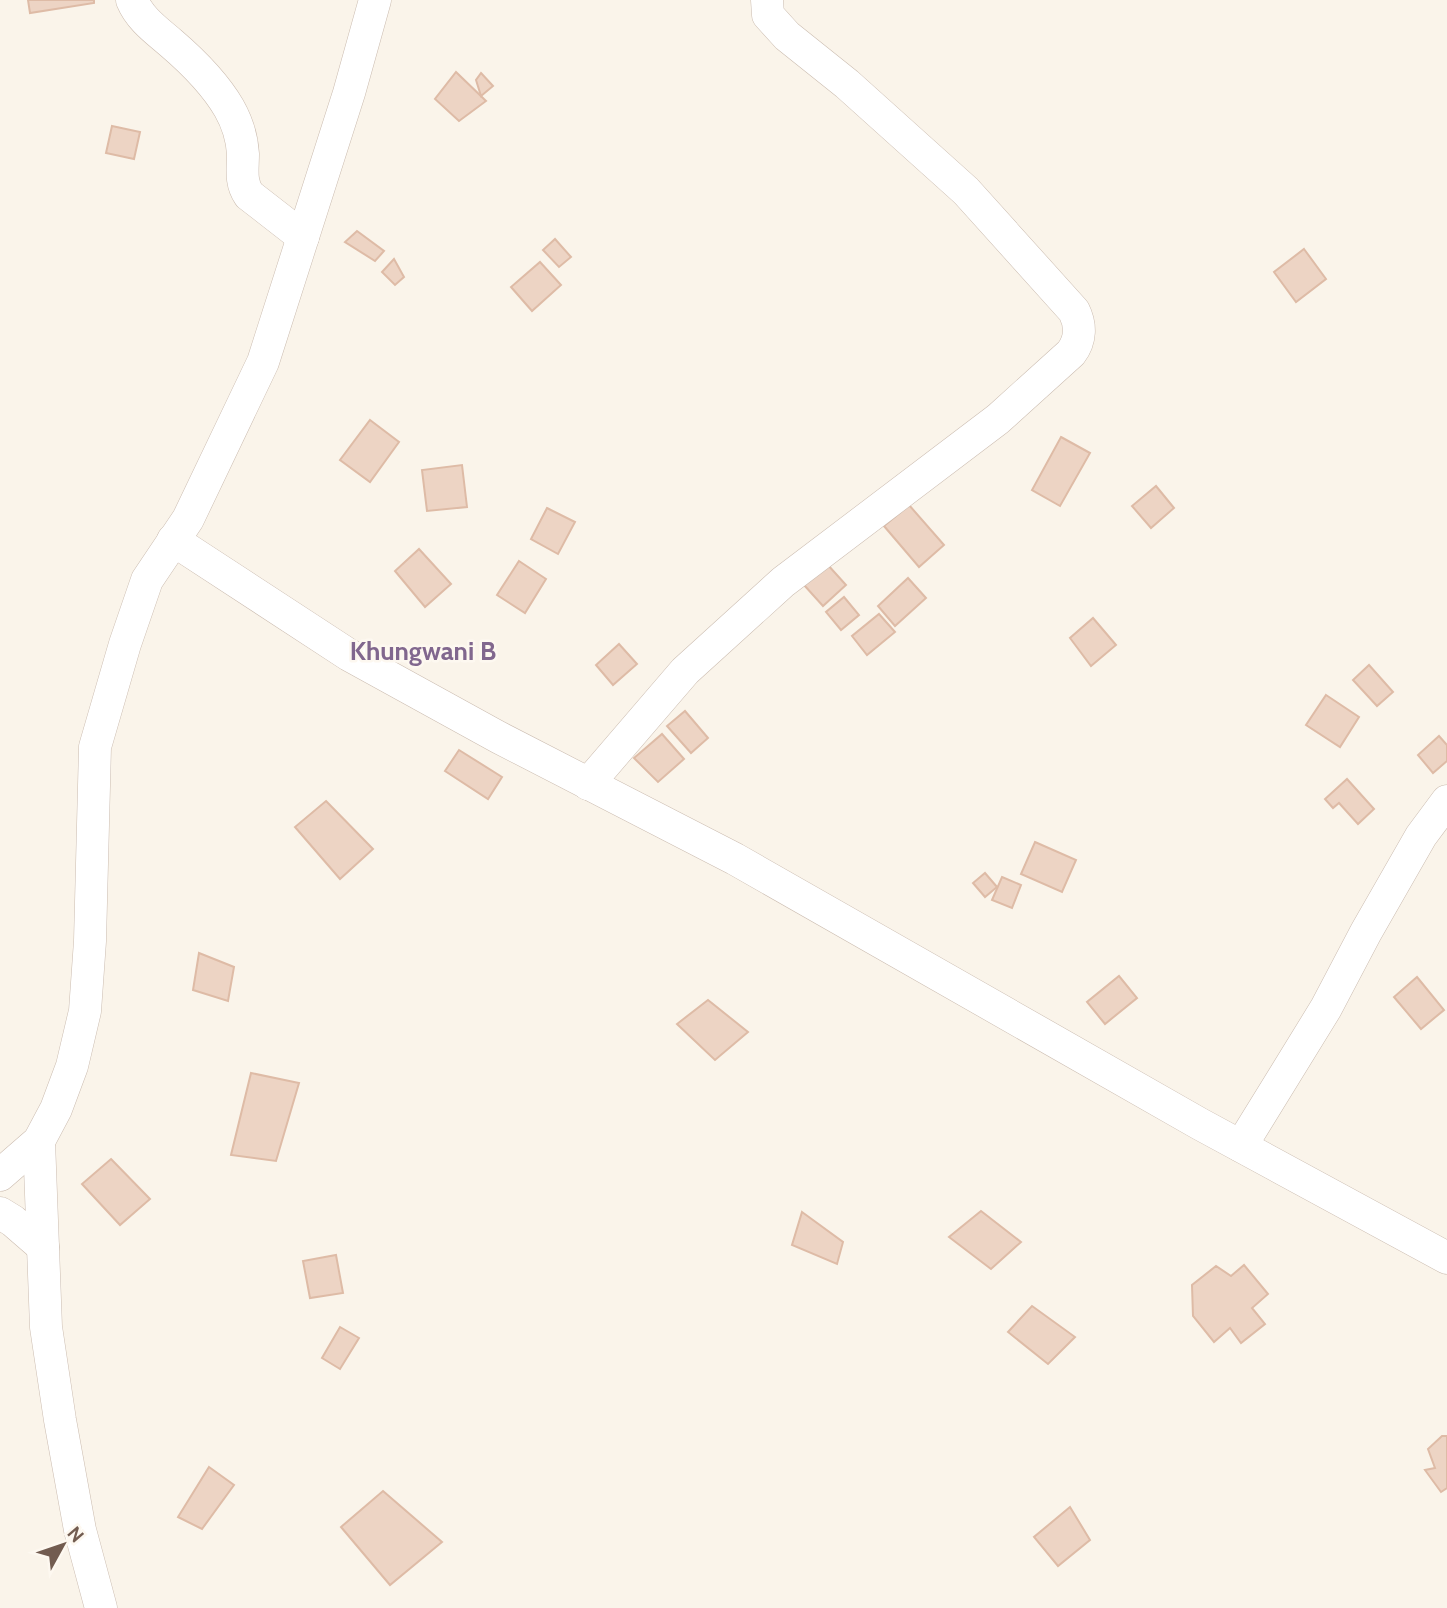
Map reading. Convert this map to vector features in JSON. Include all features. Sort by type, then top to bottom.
[{"type":"street","points":[[132,0],[144,19],[174,45],[226,104],[237,122],[243,153],[242,174],[249,195],[303,237]]},
{"type":"street","points":[[0,1175],[39,1141],[56,1109],[72,1066],[85,1011],[90,942],[95,747],[125,643],[147,580],[188,519],[263,362],[349,93],[375,0]]},
{"type":"street","points":[[588,784],[695,662],[783,582],[998,419],[1072,353],[1078,340],[1079,325],[1074,311],[966,191],[847,84],[787,36],[768,15],[767,0]]},
{"type":"street","points":[[173,540],[349,655],[734,859],[1241,1146],[1447,1258]]},
{"type":"street","points":[[1241,1146],[1326,1008],[1366,932],[1422,836],[1447,801]]},
{"type":"street","points":[[39,1141],[46,1327],[80,1530],[101,1608]]},
{"type":"street","points":[[0,1213],[13,1220],[43,1247]]},
{"type":"building","points":[[28,0],[94,0],[94,3],[30,13]]},
{"type":"building","points":[[456,72],[486,101],[459,121],[435,99]]},
{"type":"building","points":[[481,73],[493,86],[481,96],[476,80]]},
{"type":"building","points":[[112,126],[140,132],[134,159],[106,153]]},
{"type":"building","points":[[357,231],[384,251],[375,261],[345,242]]},
{"type":"building","points":[[555,239],[571,257],[559,267],[543,250]]},
{"type":"building","points":[[1304,249],[1326,279],[1296,302],[1274,272]]},
{"type":"building","points":[[394,259],[404,277],[395,285],[382,272]]},
{"type":"building","points":[[540,262],[561,285],[532,311],[511,287]]},
{"type":"building","points":[[370,420],[399,442],[370,482],[340,460]]},
{"type":"building","points":[[1061,437],[1090,453],[1060,506],[1032,490]]},
{"type":"building","points":[[462,465],[467,507],[427,511],[422,470]]},
{"type":"building","points":[[1156,486],[1174,508],[1151,528],[1132,506]]},
{"type":"building","points":[[909,505],[944,545],[919,567],[884,526]]},
{"type":"building","points":[[547,508],[575,522],[558,554],[531,539]]},
{"type":"building","points":[[419,549],[451,584],[425,607],[395,571]]},
{"type":"building","points":[[519,561],[546,579],[525,613],[497,595]]},
{"type":"building","points":[[827,564],[846,585],[823,606],[804,585]]},
{"type":"building","points":[[908,578],[926,598],[895,626],[878,606]]},
{"type":"building","points":[[844,597],[859,615],[841,630],[826,612]]},
{"type":"building","points":[[879,614],[895,632],[867,655],[852,636]]},
{"type":"building","points":[[1093,618],[1116,645],[1091,666],[1070,638]]},
{"type":"building","points":[[619,644],[637,664],[613,685],[596,665]]},
{"type":"building","points":[[1369,665],[1393,692],[1377,706],[1353,680]]},
{"type":"building","points":[[1326,695],[1359,717],[1340,747],[1306,725]]},
{"type":"building","points":[[685,711],[708,738],[691,753],[667,726]]},
{"type":"building","points":[[662,734],[684,759],[658,782],[634,758]]},
{"type":"building","points":[[1439,736],[1447,745],[1447,761],[1433,773],[1418,755]]},
{"type":"building","points":[[459,750],[502,777],[488,799],[445,771]]},
{"type":"building","points":[[1347,779],[1374,809],[1358,824],[1339,803],[1333,808],[1325,799]]},
{"type":"building","points":[[326,801],[373,849],[340,879],[295,827]]},
{"type":"building","points":[[1035,842],[1076,860],[1062,892],[1021,874]]},
{"type":"building","points":[[985,873],[997,887],[985,897],[973,883]]},
{"type":"building","points":[[1002,877],[1021,885],[1012,908],[992,900]]},
{"type":"building","points":[[199,953],[234,967],[228,1001],[193,990]]},
{"type":"building","points":[[1119,976],[1137,998],[1105,1024],[1087,1002]]},
{"type":"building","points":[[1417,977],[1444,1010],[1421,1029],[1394,997]]},
{"type":"building","points":[[708,1000],[748,1032],[715,1060],[677,1024]]},
{"type":"building","points":[[251,1073],[299,1083],[276,1161],[231,1155]]},
{"type":"building","points":[[111,1159],[150,1199],[120,1225],[82,1184]]},
{"type":"building","points":[[981,1211],[1021,1242],[991,1269],[949,1237]]},
{"type":"building","points":[[802,1212],[843,1242],[837,1264],[792,1245]]},
{"type":"building","points":[[336,1255],[343,1293],[310,1298],[303,1261]]},
{"type":"building","points":[[1244,1265],[1268,1294],[1252,1308],[1265,1324],[1241,1343],[1230,1328],[1214,1342],[1193,1316],[1192,1285],[1216,1266],[1231,1276]]},
{"type":"building","points":[[1032,1306],[1075,1337],[1048,1364],[1008,1332]]},
{"type":"building","points":[[340,1327],[359,1338],[340,1369],[322,1358]]},
{"type":"building","points":[[1442,1436],[1447,1436],[1447,1488],[1441,1492],[1425,1470],[1435,1468],[1428,1449]]},
{"type":"building","points":[[209,1467],[234,1485],[202,1529],[178,1517]]},
{"type":"building","points":[[383,1491],[442,1542],[390,1585],[341,1527]]},
{"type":"building","points":[[1070,1507],[1090,1540],[1058,1566],[1034,1537]]},
{"type":"district","name":"Khungwani B","points":[[423,651]]}]
